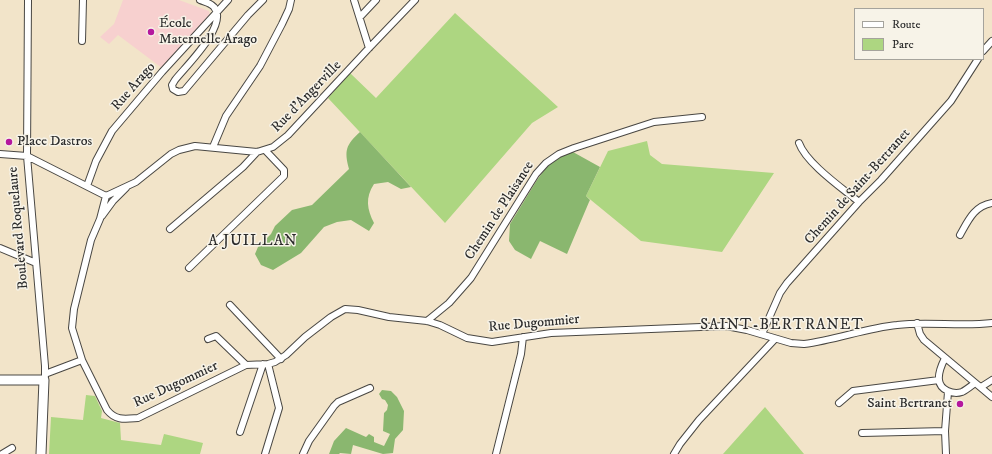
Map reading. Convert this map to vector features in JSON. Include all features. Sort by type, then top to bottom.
[{"type":"street","name":"Boulevard Roquelaure","points":[[28,0],[27,156],[45,366],[41,454]]},
{"type":"street","points":[[82,41],[83,0]]},
{"type":"street","points":[[200,0],[210,4],[217,12],[218,18],[210,37],[174,80],[172,85],[176,91],[184,91],[248,15],[264,0]]},
{"type":"street","name":"Rue Arago","points":[[87,186],[96,161],[112,131],[162,72],[228,0]]},
{"type":"street","points":[[213,147],[226,116],[260,66],[282,24],[289,9],[291,0]]},
{"type":"street","points":[[354,0],[369,48]]},
{"type":"street","points":[[360,17],[376,0]]},
{"type":"street","name":"Rue d'Angerville","points":[[82,360],[72,328],[74,309],[91,240],[100,219],[106,196],[136,182],[171,154],[179,150],[195,146],[257,152],[277,144],[288,136],[415,0]]},
{"type":"street","points":[[984,50],[992,41]]},
{"type":"street","name":"Chemin de Saint-Bertranet","points":[[762,334],[780,293],[787,283],[951,101],[977,60]]},
{"type":"street","name":"Chemin de Plaisance","points":[[427,321],[449,303],[471,278],[536,174],[546,163],[559,154],[636,127],[654,122],[702,117]]},
{"type":"street","points":[[799,143],[801,150],[809,159],[859,202]]},
{"type":"street","points":[[189,268],[284,176],[284,170],[265,150]]},
{"type":"street","points":[[170,229],[242,168],[257,152]]},
{"type":"street","points":[[0,154],[27,156],[106,196]]},
{"type":"street","name":"Rue d'Angerville","points":[[100,219],[113,201],[129,185]]},
{"type":"street","points":[[960,236],[971,216],[977,209],[985,204],[992,203]]},
{"type":"street","points":[[0,248],[36,263]]},
{"type":"street","points":[[230,305],[280,359]]},
{"type":"street","name":"Rue Dugommier","points":[[82,360],[107,410],[114,416],[123,420],[138,418],[246,365],[265,364],[280,359],[310,333],[331,317],[345,309],[358,310],[389,317],[427,321],[440,325],[467,338],[492,342],[551,333],[726,326],[747,330],[791,343],[804,344],[895,325],[917,323],[992,324]]},
{"type":"street","points":[[917,323],[920,334],[924,340],[992,397]]},
{"type":"street","points":[[208,339],[216,336],[246,365]]},
{"type":"street","points":[[496,454],[522,354],[523,337]]},
{"type":"street","points":[[674,454],[699,420],[775,339]]},
{"type":"street","points":[[945,358],[941,366],[939,380],[942,387],[948,392],[962,392],[992,380]]},
{"type":"street","points":[[0,380],[45,377],[82,360]]},
{"type":"street","points":[[240,432],[265,364]]},
{"type":"street","points":[[265,364],[279,408],[265,454]]},
{"type":"street","points":[[839,403],[853,391],[939,380]]},
{"type":"street","points":[[303,454],[308,441],[338,402],[370,388]]},
{"type":"street","points":[[946,454],[948,392]]},
{"type":"street","points":[[862,433],[946,431]]},
{"type":"street","points":[[2,454],[12,448]]},
{"type":"shaded area","name":"École Maternelle Arago","points":[[123,0],[179,0],[209,11],[210,16],[162,68],[118,35],[109,44],[100,37],[114,24]]},
{"type":"green space","points":[[455,13],[558,107],[532,123],[445,223],[328,98],[350,73],[376,98]]},
{"type":"green space","points":[[360,132],[411,187],[401,189],[388,182],[374,184],[368,199],[370,213],[374,223],[369,231],[351,220],[337,222],[324,227],[301,253],[273,270],[261,265],[255,254],[258,247],[271,234],[275,226],[292,210],[312,205],[349,169],[347,148]]},
{"type":"green space","points":[[647,141],[650,155],[662,164],[774,173],[722,252],[641,241],[586,196],[608,151]]},
{"type":"green space","points":[[573,152],[600,167],[586,196],[590,200],[567,254],[540,241],[531,259],[515,250],[509,241],[510,224],[548,165],[559,157]]},
{"type":"green space","points":[[382,390],[391,391],[397,397],[404,411],[403,430],[395,439],[393,453],[383,454],[353,445],[351,454],[329,454],[334,441],[346,428],[366,437],[369,434],[374,437],[374,442],[384,446],[390,434],[383,431],[384,413],[387,410],[388,405],[379,394]]},
{"type":"green space","points":[[86,395],[95,396],[102,411],[101,418],[120,423],[121,440],[161,445],[164,434],[203,443],[200,454],[49,454],[51,417],[83,420]]},
{"type":"green space","points":[[765,407],[804,454],[723,454]]},
{"type":"place","name":"École Maternelle Arago","points":[[151,32]]},
{"type":"place","name":"Place Dastros","points":[[9,142]]},
{"type":"place","name":"Saint Bertranet","points":[[960,404]]},
{"type":"district","name":"A JUILLAN","points":[[253,242]]},
{"type":"district","name":"SAINT-BERTRANET","points":[[782,326]]}]
